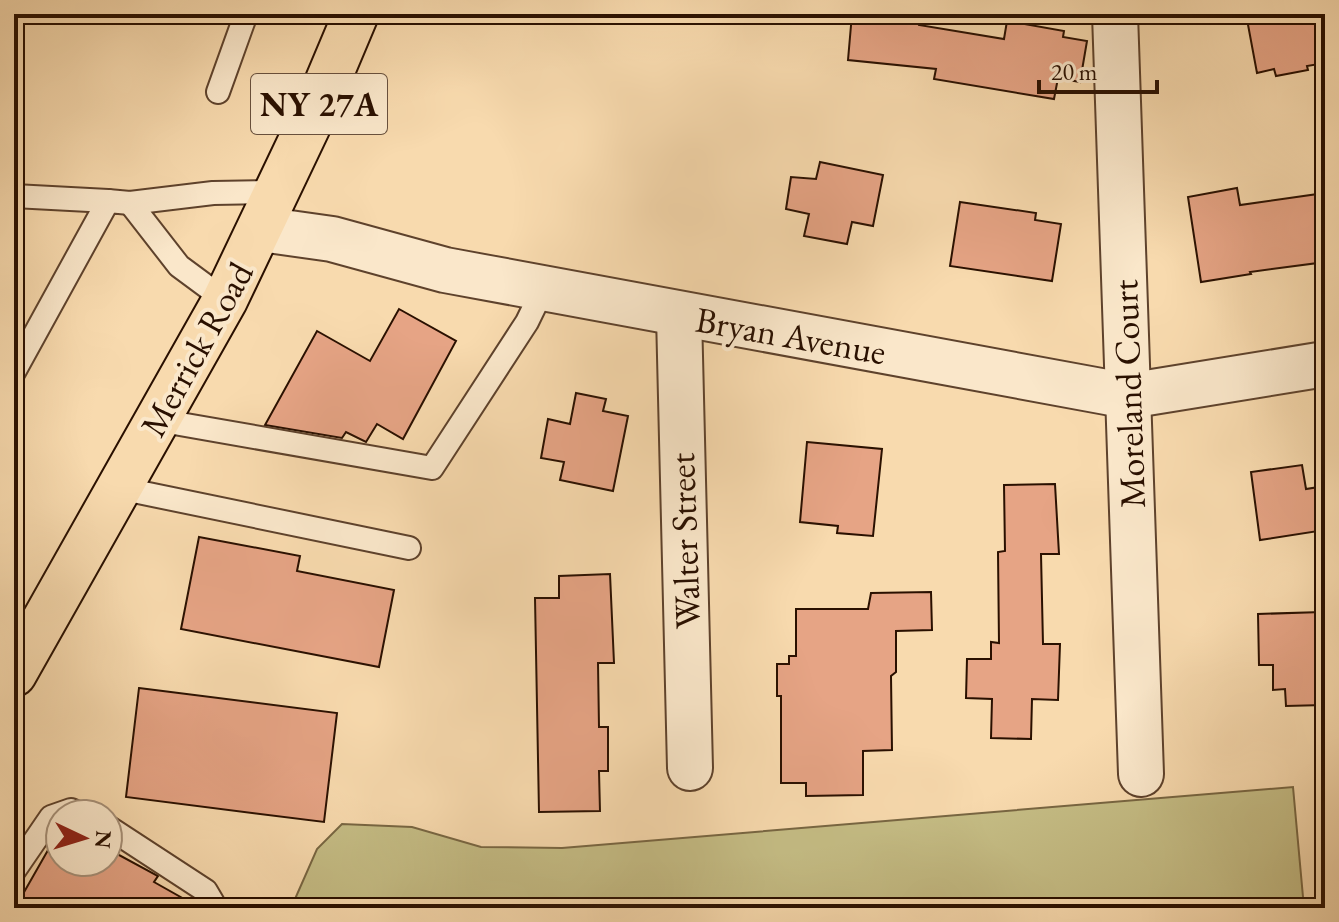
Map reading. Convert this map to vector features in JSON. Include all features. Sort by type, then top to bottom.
[{"type":"main road","name":"Merrick Road","points":[[14,674],[225,300],[269,210],[356,14]]},
{"type":"street","name":"Moreland Court","points":[[1115,14],[1141,774]]},
{"type":"street","name":"Bryan Avenue","points":[[269,210],[332,239],[445,270],[1128,396],[1325,364]]},
{"type":"street","name":"Walter Street","points":[[679,315],[690,768]]},
{"type":"lane","points":[[218,92],[246,14]]},
{"type":"lane","points":[[14,196],[119,202],[213,193],[269,210]]},
{"type":"lane","points":[[119,202],[179,266],[225,300]]},
{"type":"lane","points":[[14,372],[119,202]]},
{"type":"lane","points":[[157,420],[432,468],[527,322],[544,287]]},
{"type":"lane","points":[[119,488],[409,548]]},
{"type":"lane","points":[[14,871],[44,827]]},
{"type":"lane","points":[[124,837],[206,891],[216,908]]},
{"type":"shaded area","points":[[1293,787],[1304,908],[291,908],[317,849],[342,824],[412,827],[481,847],[562,848]]},
{"type":"building","points":[[852,14],[920,14],[919,25],[1004,39],[1007,21],[1064,31],[1063,37],[1087,41],[1080,82],[1058,78],[1054,99],[934,79],[936,69],[848,60]]},
{"type":"building","points":[[1246,14],[1325,14],[1325,63],[1307,66],[1308,70],[1276,76],[1274,69],[1257,73]]},
{"type":"building","points":[[820,162],[883,175],[873,226],[852,222],[847,244],[804,236],[809,214],[786,209],[791,177],[816,179]]},
{"type":"building","points":[[1237,188],[1240,205],[1325,193],[1325,262],[1201,282],[1188,197]]},
{"type":"building","points":[[960,202],[1036,213],[1035,220],[1061,224],[1052,281],[950,266]]},
{"type":"building","points":[[399,309],[456,341],[403,439],[377,424],[366,442],[346,432],[342,438],[265,425],[317,331],[370,361]]},
{"type":"building","points":[[576,393],[606,399],[603,411],[628,416],[613,491],[560,480],[564,462],[541,458],[548,419],[570,424]]},
{"type":"building","points":[[807,442],[882,449],[873,536],[837,533],[838,526],[800,522]]},
{"type":"building","points":[[1302,465],[1306,489],[1325,486],[1325,530],[1260,540],[1251,472]]},
{"type":"building","points":[[1055,484],[1059,554],[1041,554],[1043,644],[1060,644],[1058,700],[1032,699],[1031,739],[991,738],[992,699],[966,698],[967,659],[991,659],[991,642],[999,643],[998,552],[1005,551],[1004,485]]},
{"type":"building","points":[[199,537],[300,556],[297,571],[394,590],[379,667],[181,629]]},
{"type":"building","points":[[610,574],[614,663],[598,663],[599,727],[608,727],[608,771],[599,771],[600,811],[539,812],[535,598],[559,598],[559,576]]},
{"type":"building","points":[[931,592],[932,630],[896,631],[896,672],[891,676],[892,750],[863,751],[863,795],[806,796],[806,783],[781,783],[781,696],[777,696],[777,664],[789,664],[789,656],[796,656],[796,609],[868,609],[871,593]]},
{"type":"building","points":[[1322,612],[1324,705],[1286,706],[1285,689],[1273,690],[1273,665],[1259,665],[1258,614]]},
{"type":"building","points":[[139,688],[337,713],[324,822],[126,797]]},
{"type":"building","points":[[44,857],[44,878],[124,878],[124,858],[158,876],[154,882],[200,908],[15,908]]}]
